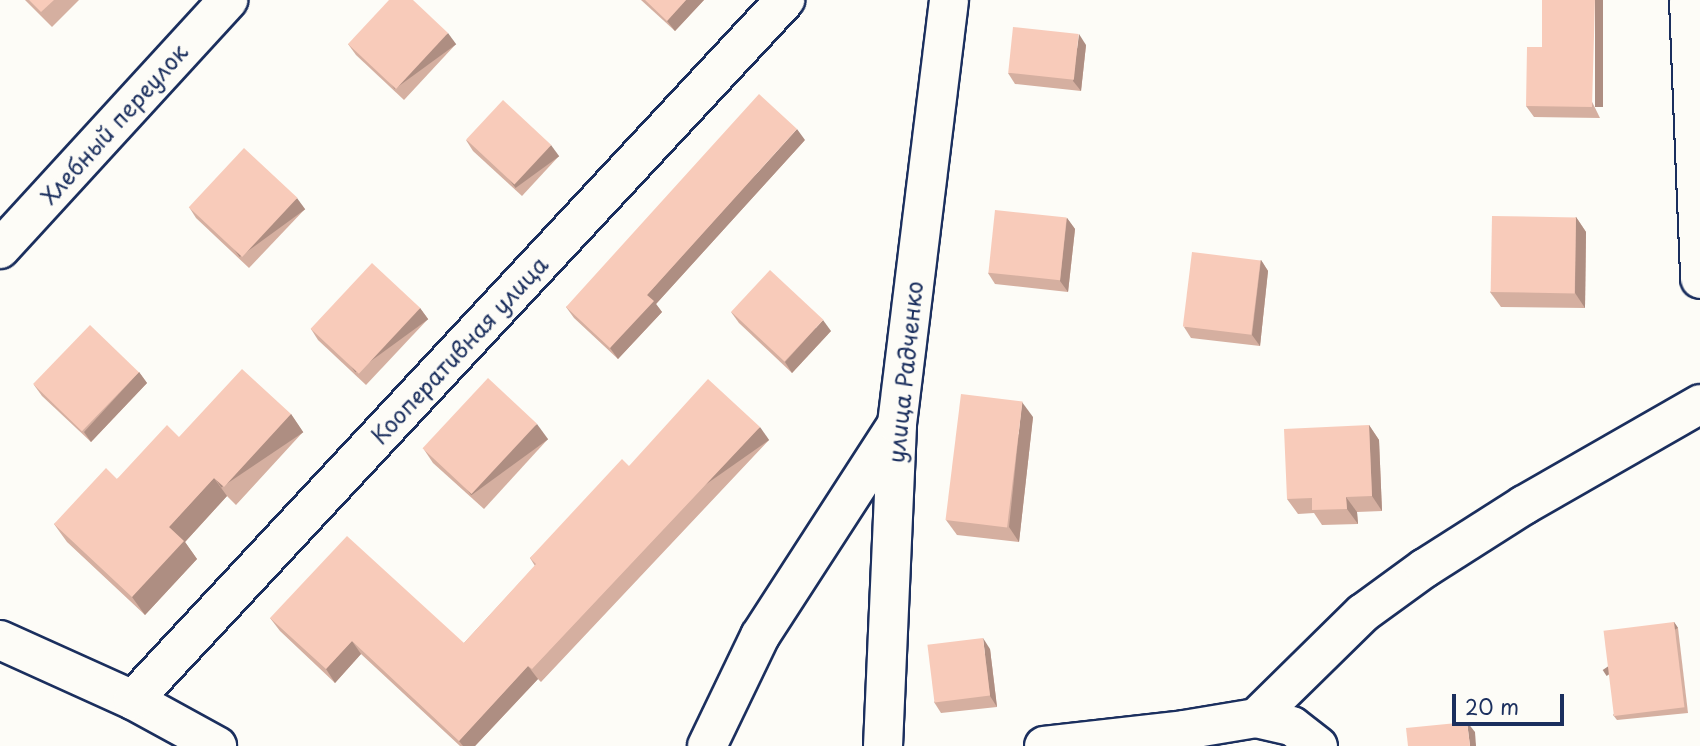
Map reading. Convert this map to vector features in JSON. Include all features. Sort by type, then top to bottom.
[{"type":"street","name":"Хлебный переулок","points":[[0,249],[228,0]]},
{"type":"street","name":"Кооперативная улица","points":[[133,700],[785,0]]},
{"type":"street","name":"улица Радченко","points":[[883,746],[897,425],[949,0]]},
{"type":"street","points":[[1689,0],[1700,279]]},
{"type":"street","points":[[1256,718],[1363,613],[1424,568],[1524,505],[1700,404]]},
{"type":"street","points":[[706,746],[760,636],[897,425]]},
{"type":"street","points":[[0,640],[133,700],[217,746]]},
{"type":"street","points":[[1044,746],[1184,730],[1256,718],[1292,726],[1318,746]]},
{"type":"building","points":[[29,0],[54,0],[41,12]]},
{"type":"building","points":[[389,0],[413,0],[448,33],[396,89],[348,44]]},
{"type":"building","points":[[645,0],[686,0],[667,21]]},
{"type":"building","points":[[1542,0],[1595,0],[1592,107],[1526,106],[1527,47],[1542,47]]},
{"type":"building","points":[[1013,27],[1079,34],[1074,80],[1008,73]]},
{"type":"building","points":[[759,94],[797,129],[647,295],[654,301],[610,348],[566,307]]},
{"type":"building","points":[[503,100],[551,145],[514,185],[466,139]]},
{"type":"building","points":[[244,148],[297,198],[242,257],[189,207]]},
{"type":"building","points":[[995,210],[1067,218],[1060,280],[988,273]]},
{"type":"building","points":[[1492,216],[1576,217],[1575,293],[1491,292]]},
{"type":"building","points":[[1192,252],[1260,260],[1251,335],[1183,326]]},
{"type":"building","points":[[372,263],[420,308],[359,374],[311,329]]},
{"type":"building","points":[[770,270],[823,320],[785,361],[731,312]]},
{"type":"building","points":[[90,325],[139,372],[82,431],[33,384]]},
{"type":"building","points":[[242,369],[291,414],[224,487],[214,478],[169,527],[184,541],[132,597],[54,524],[106,468],[117,479],[167,425],[179,437]]},
{"type":"building","points":[[488,378],[537,424],[472,494],[423,448]]},
{"type":"building","points":[[708,379],[760,427],[532,669],[528,666],[459,741],[352,641],[326,669],[270,618],[347,536],[464,643],[536,564],[530,558],[622,459],[629,466]]},
{"type":"building","points":[[961,394],[1023,402],[1007,528],[946,520]]},
{"type":"building","points":[[1369,425],[1372,496],[1346,497],[1347,509],[1312,510],[1312,498],[1287,499],[1284,429]]},
{"type":"building","points":[[1674,622],[1684,707],[1614,716],[1604,631]]},
{"type":"building","points":[[983,638],[990,696],[934,702],[927,645]]},
{"type":"building","points":[[1467,722],[1470,746],[1408,746],[1406,728]]}]
